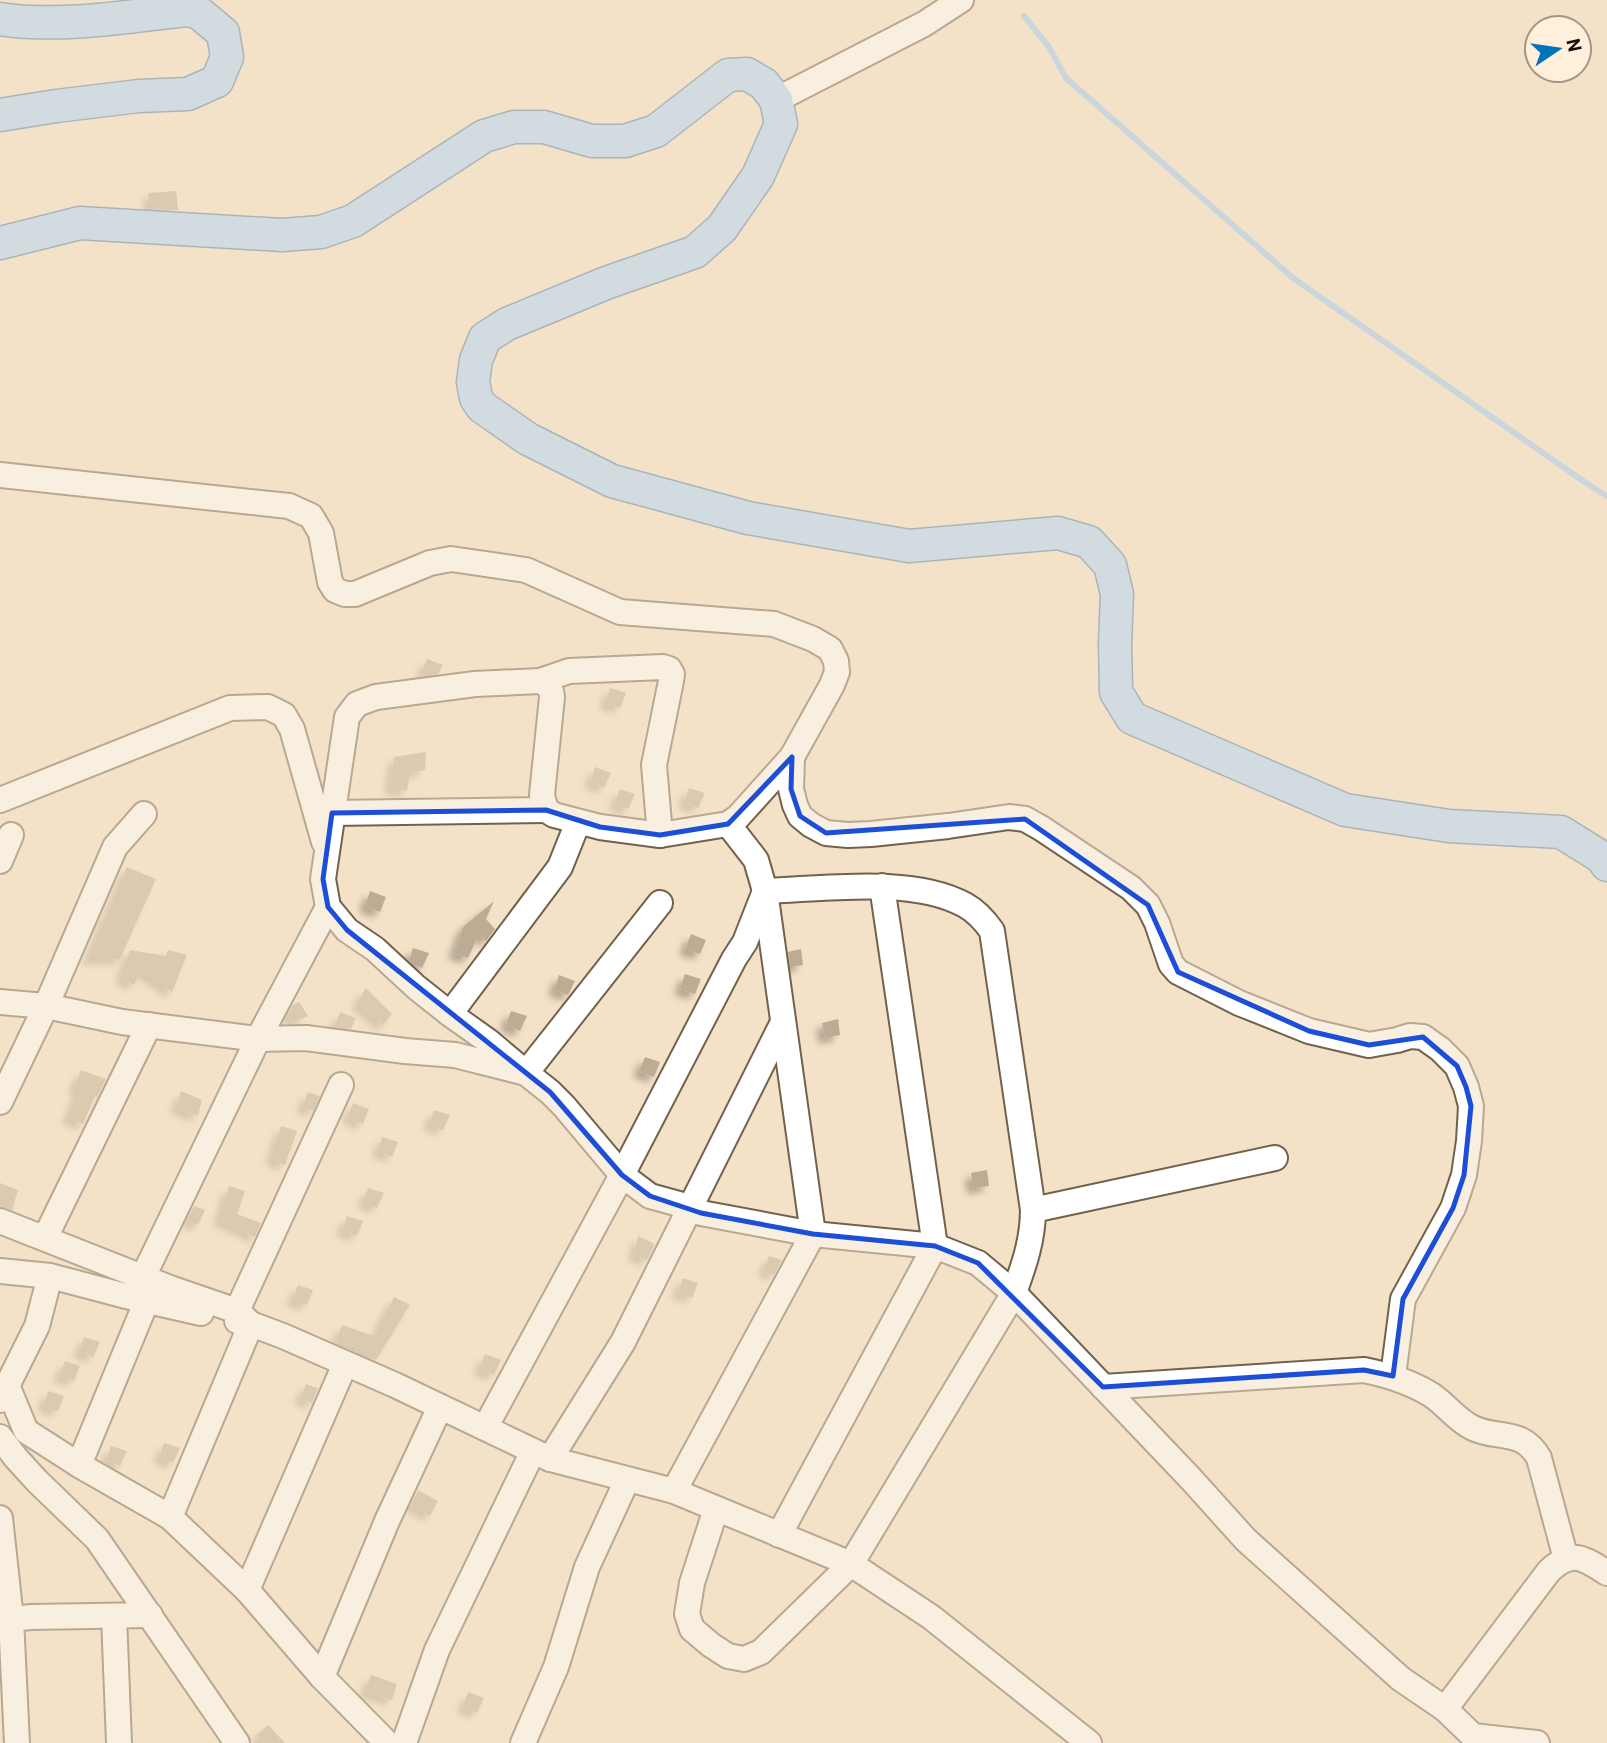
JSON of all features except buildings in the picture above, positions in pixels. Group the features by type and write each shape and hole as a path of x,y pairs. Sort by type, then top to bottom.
{"main road":[{"path":"0,19 28,23 92,20 185,10 198,12 223,33 228,57 217,81 188,94 139,96 0,115"},
{"path":"0,243 80,223 282,235 321,232 353,221 484,136 513,127 544,127 592,141 625,142 656,131 728,75 747,74 764,85 776,100 781,124 758,176 722,228 695,252 606,283 507,324 485,338 476,360 473,382 476,398 482,407 528,439 612,481 748,518 909,546 1058,533 1089,542 1110,565 1117,594 1116,692 1132,718 1345,810 1449,826 1561,832 1601,857 1607,865"}],"street":[{"path":"776,100 924,24 961,0"},
{"path":"0,475 289,506 311,516 321,533 330,583 335,590 345,594 355,594 430,563 451,559 526,570 620,612 774,624 813,639 830,649 836,661 837,672 792,757 738,817 728,824 660,835 600,827 554,816 546,810 541,795 552,698 548,684 540,681"},
{"path":"660,835 654,765 671,681 672,674 669,669 663,667 569,671 540,681 475,684 376,696 357,704 347,717 323,879 328,907 347,930 375,949 416,987 550,1092 565,1106 622,1175 650,1196 701,1213 813,1234 935,1246 978,1263 1014,1293 1246,1540 1401,1679 1445,1709 1476,1739 1537,1743"},
{"path":"0,800 230,708 268,707 284,715 292,729 327,850"},
{"path":"792,757 791,789 800,816 826,832 870,834 1009,817 1025,819 1130,888 1148,905 1171,964 1178,972 1239,1003 1309,1031 1369,1045 1410,1036 1423,1037 1449,1057 1457,1066 1471,1107 1464,1175 1453,1209 1403,1299 1393,1376"},
{"path":"332,813 546,810"},
{"path":"0,1102 46,1006 115,847 144,814"},
{"path":"450,1014 560,867 578,822"},
{"path":"674,1492 813,1234 765,891 756,860 728,824"},
{"path":"0,861 11,835"},
{"path":"716,1509 691,1583 687,1614 692,1629 711,1645 728,1656 744,1659 761,1651 851,1564 1014,1293 1033,1230 992,931 984,919 967,905 941,894 882,886 765,891"},
{"path":"779,1535 935,1246 882,886"},
{"path":"485,1428 745,942 765,891"},
{"path":"526,1073 660,903"},
{"path":"79,1465 145,1289 258,1039 328,907"},
{"path":"0,1002 46,1006 122,1022 258,1039 306,1038 455,1055 526,1073"},
{"path":"404,1743 437,1650 542,1455 623,1342 783,1022"},
{"path":"45,1238 149,1025"},
{"path":"170,1517 244,1317 341,1085"},
{"path":"1032,1210 1275,1158"},
{"path":"0,1221 45,1238 145,1289"},
{"path":"0,1271 145,1289 244,1317 542,1455 674,1492 851,1564 931,1617 1089,1743"},
{"path":"50,1276 37,1326 4,1393 26,1431 170,1517 247,1590 322,1677 387,1743"},
{"path":"247,1590 345,1364"},
{"path":"1103,1387 1364,1370 1393,1376 1432,1395 1455,1417 1474,1429 1524,1440 1533,1447 1539,1458 1566,1559"},
{"path":"322,1677 387,1521 440,1406"},
{"path":"0,1437 37,1481 97,1539 237,1743"},
{"path":"523,1743 556,1667 587,1567 627,1479"},
{"path":"0,1518 17,1743"},
{"path":"1445,1709 1549,1571 1559,1562 1574,1557 1588,1561 1607,1573"},
{"path":"6,1619 150,1615"},
{"path":"114,1616 119,1743"}],"highlighted area":[{"path":"792,757 791,789 800,816 826,833 1025,819 1148,905 1178,972 1309,1031 1369,1045 1423,1037 1457,1066 1466,1087 1471,1106 1464,1175 1453,1208 1403,1299 1393,1376 1364,1370 1103,1387 978,1263 935,1246 813,1234 701,1213 650,1196 622,1175 550,1092 347,930 328,907 323,879 332,813 546,810 600,827 660,835 728,824"}],"waterway":[{"path":"1024,16 1049,47 1066,78 1293,278 1607,496"}]}
